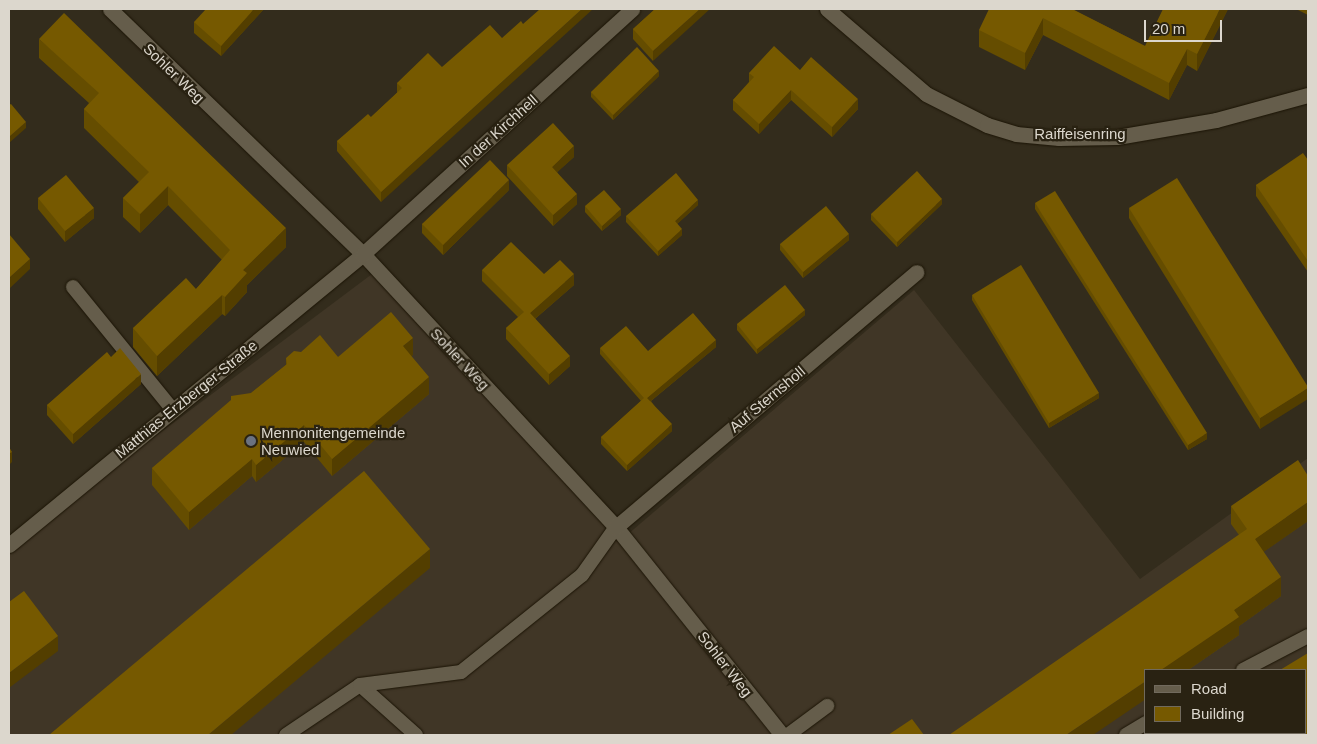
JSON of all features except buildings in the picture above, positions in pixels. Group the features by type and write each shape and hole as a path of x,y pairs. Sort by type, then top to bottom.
{"street":[{"name":"Sohler Weg","path":"110,9 363,254 616,527 782,735"},
{"name":"In der Kirchhell","path":"363,254 632,9"},
{"name":"Raiffeisenring","path":"827,9 926,94 987,125 1016,134 1060,138 1117,137 1216,120 1308,95"},
{"name":"Matthias-Erzberger-Straße","path":"9,545 363,254"},
{"name":"Auf Sternsholl","path":"616,527 917,272"}],"lane":[{"path":"73,287 173,410"},
{"path":"286,735 360,685 461,672 582,575 616,527"},
{"path":"1245,669 1308,636"},
{"path":"360,685 416,735"},
{"path":"788,735 827,706"},
{"path":"1126,735 1144,724"}],"shaded area":[{"path":"376,271 620,541 914,290 1140,579 1308,458 1308,735 9,735 9,546"}],"place":[{"name":"Mennonitengemeinde Neuwied","path":"251,441"}]}
